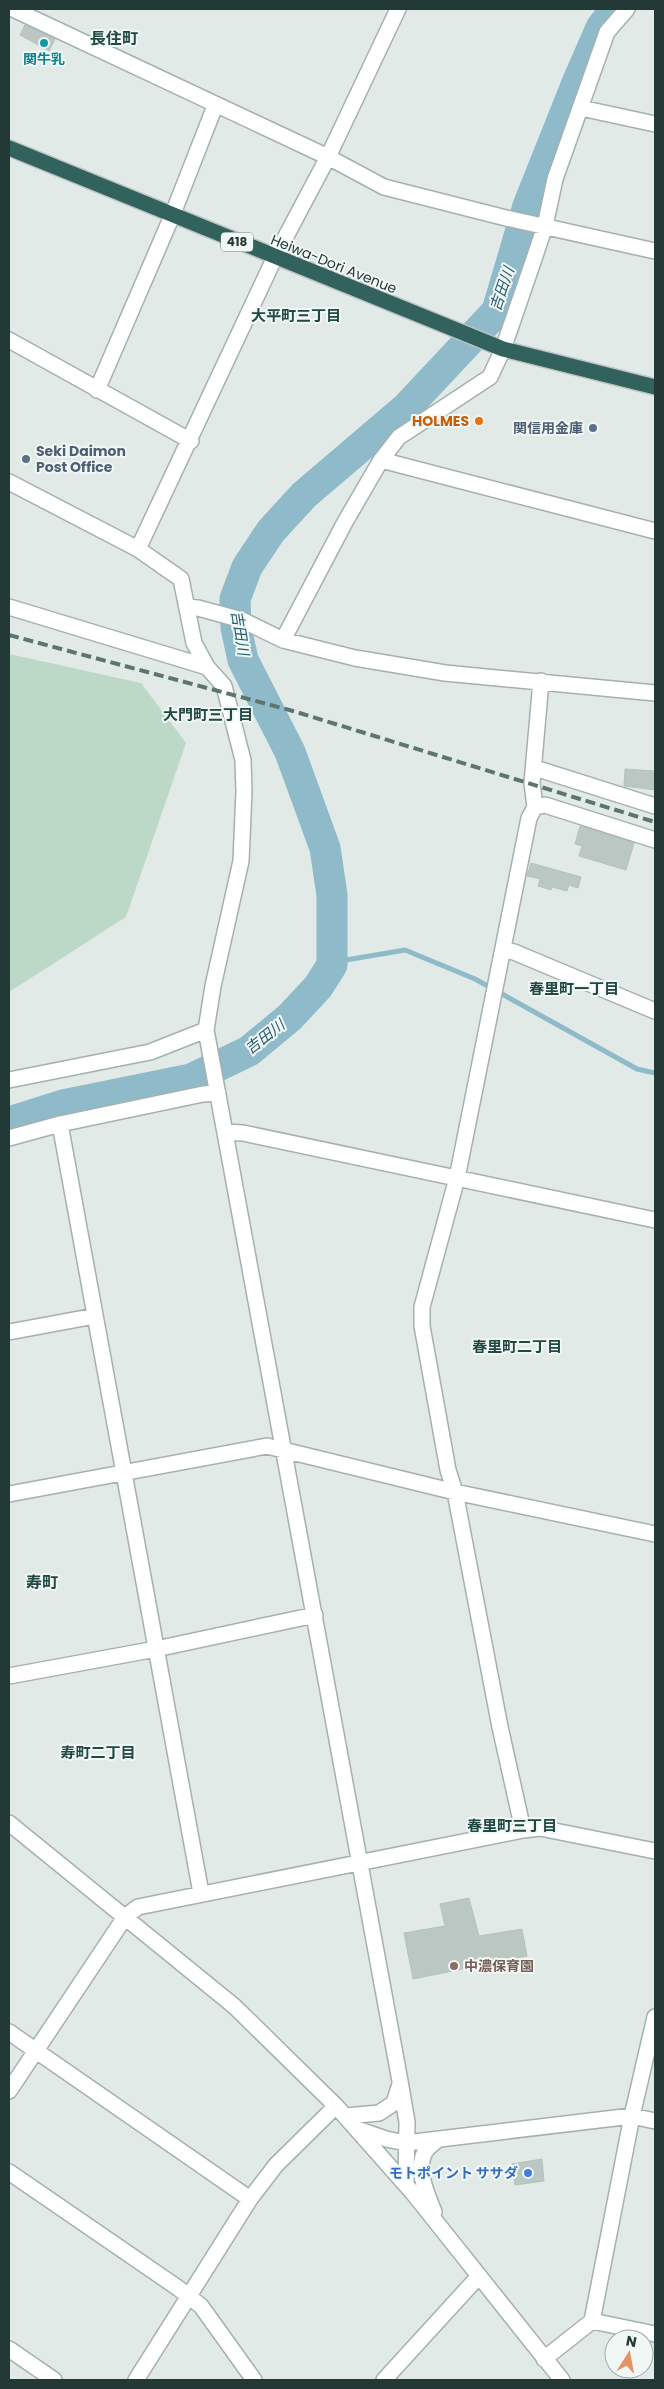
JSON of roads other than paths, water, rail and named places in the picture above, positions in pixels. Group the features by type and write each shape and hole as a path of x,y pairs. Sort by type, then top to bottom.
{"highway":[{"name":"Heiwa-Dori Avenue","path":"9,148 172,216 496,346 655,387"}],"street":[{"path":"13,9 215,106 328,157 384,187 506,218 655,251"},
{"path":"138,549 191,441 276,257 328,157 398,9"},
{"path":"283,640 345,522 381,460 400,437 490,377 496,346 541,226 555,179 607,32 627,9"},
{"path":"97,390 172,216 215,106"},
{"path":"581,108 655,124"},
{"path":"9,340 191,441"},
{"path":"381,460 655,531"},
{"path":"9,482 138,549 181,579 193,608 194,643 207,667 224,686 243,760 244,791 241,860 213,986 207,1035 362,1863 400,2081 407,2122 406,2184"},
{"path":"9,607 207,667"},
{"path":"193,608 242,620 283,640 355,658 445,673 655,693"},
{"path":"524,1830 500,1727 455,1492 448,1470 422,1326 422,1307 458,1178 502,950 530,818 535,807 532,783 535,768 541,681"},
{"path":"535,768 655,806"},
{"path":"535,807 545,805 655,840"},
{"path":"502,950 514,952 655,1011"},
{"path":"9,1080 150,1052 207,1035"},
{"path":"9,1138 60,1124 203,1094 218,1094"},
{"path":"60,1124 201,1893"},
{"path":"225,1132 244,1133 655,1220"},
{"path":"9,1332 96,1316"},
{"path":"9,1494 267,1446 455,1492 655,1534"},
{"path":"9,1676 156,1649 315,1615"},
{"path":"9,1823 234,2006 341,2111 406,2184 562,2380"},
{"path":"9,2091 125,1916 138,1908 201,1893 540,1828 655,1851"},
{"path":"544,2358 592,2321 632,2116 655,2017"},
{"path":"9,2032 250,2199"},
{"path":"136,2380 250,2199 276,2165 341,2111 379,2113 394,2103 400,2081"},
{"path":"358,2130 406,2143 436,2141 632,2116 655,2121"},
{"path":"407,2122 414,2131 436,2141"},
{"path":"436,2141 424,2152 422,2171 426,2191 438,2225"},
{"path":"9,2172 201,2306 254,2380"},
{"path":"384,2380 479,2276"},
{"path":"592,2321 655,2334"},
{"path":"9,2349 54,2380"}],"waterway":[{"name":"吉田川","path":"9,1122 63,1105 191,1079 249,1051 290,1017 318,987 332,965 332,895 325,848 290,752 243,660 236,628 235,599 247,567 271,531 304,495 406,408 497,311 528,206 601,28 615,9"},
{"path":"332,965 346,960 405,950 475,979 637,1069 655,1073"}],"railway":[{"path":"9,635 293,711 655,822"}],"place":[{"name":"関牛乳","path":"44,43"},
{"name":"HOLMES","path":"479,421"},
{"name":"関信用金庫","path":"593,428"},
{"name":"Seki Daimon Post Office","path":"26,459"},
{"name":"中濃保育園","path":"454,1966"},
{"name":"モトポイント ササダ","path":"528,2173"}],"district":[{"name":"長住町","path":"114,38"},
{"name":"大平町三丁目","path":"296,316"},
{"name":"大門町三丁目","path":"208,715"},
{"name":"春里町一丁目","path":"574,989"},
{"name":"春里町二丁目","path":"517,1347"},
{"name":"寿町","path":"42,1582"},
{"name":"寿町二丁目","path":"98,1753"},
{"name":"春里町三丁目","path":"512,1826"}]}
